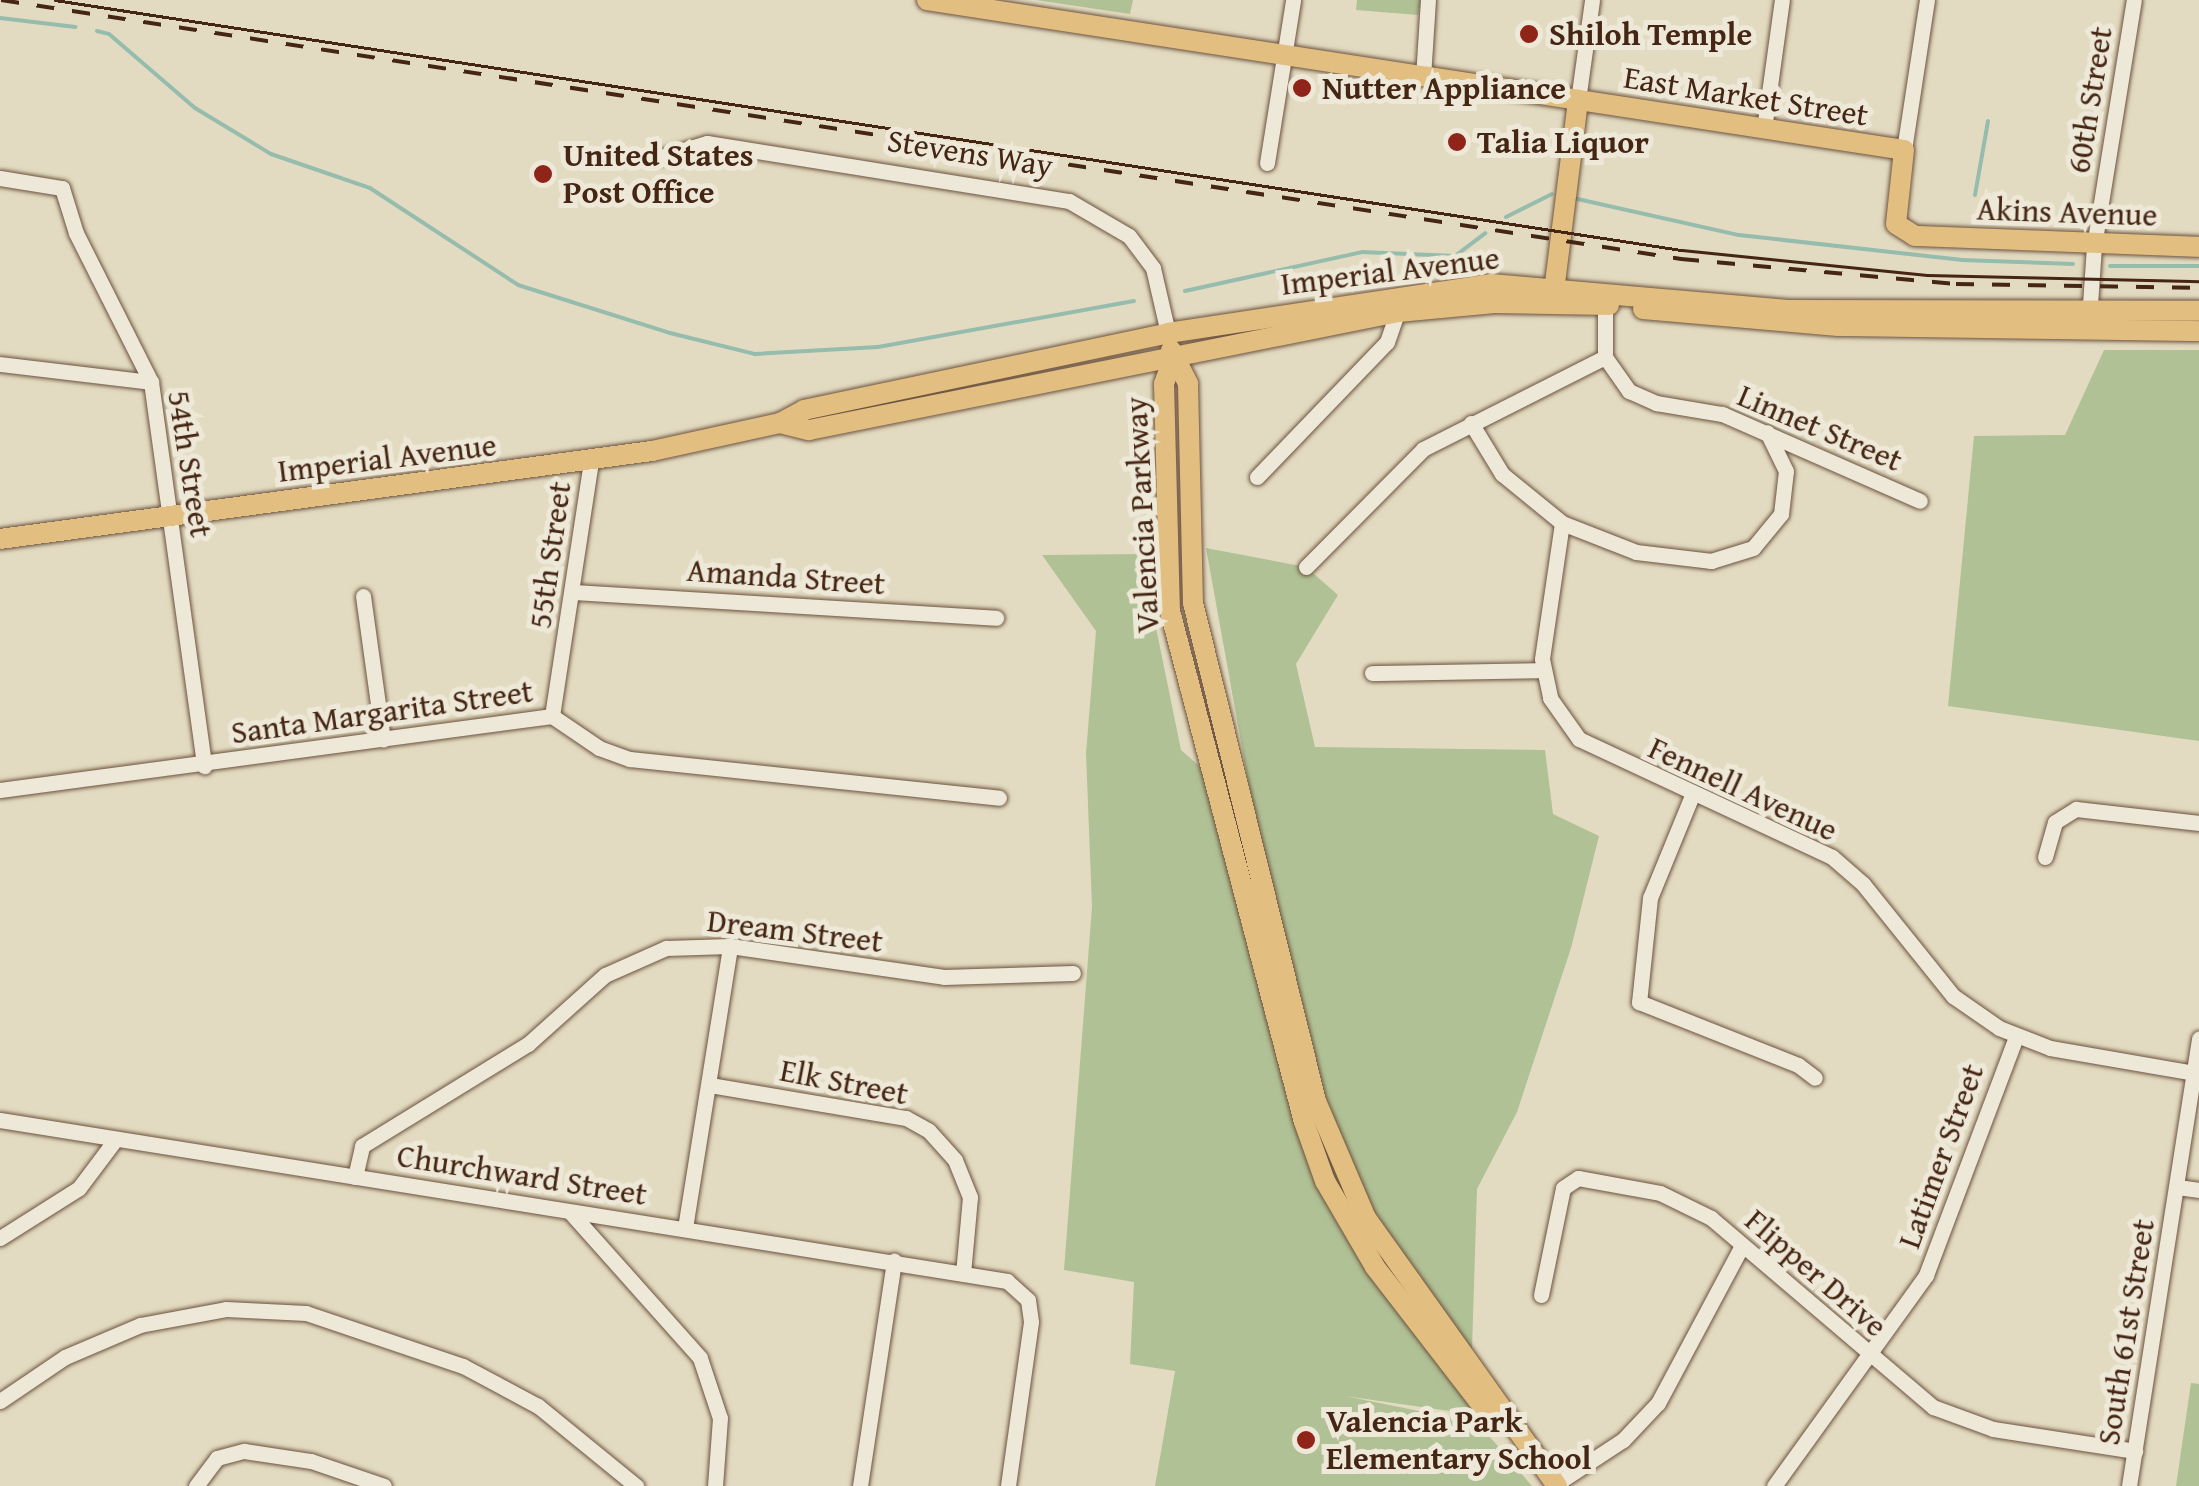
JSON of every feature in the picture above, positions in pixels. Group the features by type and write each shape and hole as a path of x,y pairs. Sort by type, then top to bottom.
{"main road":[{"name":"East Market Street","path":"927,0 1904,150"},
{"path":"1554,293 1578,100"},
{"name":"Akins Avenue","path":"1904,150 1896,224 1915,236 2094,246 2199,247"},
{"name":"Imperial Avenue","path":"0,539 591,462 780,423 804,410 1168,333 1399,303 1554,293 1805,310 2089,320 2199,331"},
{"name":"Imperial Avenue","path":"780,423 809,430 1173,359 1399,303"},
{"name":"Imperial Avenue","path":"2089,320 2199,312"},
{"name":"Stevens Way","path":"1168,333 1173,359"},
{"name":"Valencia Parkway","path":"1173,359 1164,384 1170,611 1304,1122 1325,1180 1375,1267 1487,1412 1508,1421 1556,1485"}],"street":[{"path":"1267,163 1293,0"},
{"path":"1423,77 1428,0"},
{"path":"1578,100 1592,0"},
{"path":"1764,129 1782,0"},
{"path":"1904,150 1927,0"},
{"name":"60th Street","path":"2089,320 2094,246 2134,0"},
{"name":"Stevens Way","path":"661,157 707,142 1028,190 1079,206 1129,236 1153,268 1168,333"},
{"name":"54th Street","path":"0,178 62,188 76,233 151,382 204,766"},
{"path":"1306,567 1422,449 1605,357 1604,297"},
{"path":"1257,477 1387,342 1399,303"},
{"name":"Linnet Street","path":"1605,357 1638,396 1722,414 1920,501"},
{"path":"0,364 151,382"},
{"path":"1471,423 1502,474 1562,524 1636,552 1712,560 1743,553 1769,533 1784,504 1783,460 1767,432"},
{"name":"55th Street","path":"552,716 591,462"},
{"path":"1372,673 1543,670 1562,524"},
{"name":"Amanda Street","path":"573,592 996,618"},
{"path":"364,596 383,740"},
{"name":"Fennell Avenue","path":"1543,670 1564,723 1598,753 1832,858 1863,884 1953,996 2016,1037 2194,1073"},
{"name":"Santa Margarita Street","path":"0,790 204,766 552,716 598,748 630,758 999,798"},
{"path":"1693,793 1650,898 1640,1002 1798,1065 1815,1078"},
{"path":"2045,857 2055,822 2076,809 2199,823"},
{"path":"685,1228 730,946"},
{"name":"Dream Street","path":"354,1176 362,1146 528,1044 605,975 666,948 730,946 944,977 1073,974"},
{"name":"Latimer Street","path":"1774,1486 1871,1356 1941,1246 2016,1037"},
{"name":"South 61st Street","path":"2129,1486 2199,1038"},
{"name":"Elk Street","path":"710,1085 906,1118 928,1131 956,1160 970,1197 964,1274"},
{"name":"Churchward Street","path":"0,1120 894,1260 1006,1281 1028,1300 1031,1322 1008,1486"},
{"path":"0,1238 79,1188 115,1140"},
{"name":"Flipper Drive","path":"1541,1295 1555,1204 1578,1178 1687,1203 1933,1407 1958,1419 2135,1451"},
{"path":"2178,1186 2199,1190"},
{"path":"570,1212 700,1358 720,1418 715,1486"},
{"path":"1556,1485 1624,1440 1658,1404 1742,1246"},
{"path":"860,1486 894,1260"},
{"path":"0,1401 66,1357 152,1322 244,1308 306,1313 416,1345 492,1381 584,1439 636,1486"},
{"path":"196,1486 218,1458 244,1451 311,1461 384,1486"}],"green space":[{"path":"1036,0 1133,0 1130,14"},
{"path":"1357,0 1421,0 1418,15 1356,10"},
{"path":"2104,350 2199,350 2199,741 1948,706 1974,436 2065,435"},
{"path":"1206,548 1306,567 1338,595 1296,664 1315,747 1545,750 1553,814 1599,836 1571,948 1517,1112 1477,1189 1470,1414 1345,1396 1478,1423 1532,1486 1155,1486 1175,1371 1130,1364 1134,1282 1064,1270 1092,907 1086,753 1096,631 1042,555 1141,554 1181,750 1254,814"},
{"path":"2191,1383 2199,1384 2199,1486 2176,1486"}],"waterway":[{"path":"0,18 75,27"},
{"path":"97,31 109,34 195,108 271,154 370,188 518,285 670,333 755,354 878,347 1134,301"},
{"path":"1975,195 1988,121"},
{"path":"1506,217 1552,194"},
{"path":"1573,198 1739,235 1961,260 2073,264"},
{"path":"1185,291 1362,252 1455,256 1485,233"},
{"path":"2110,266 2199,266"}],"tram line":[{"path":"55,0 1682,250 1927,275 2199,281"}],"railway":[{"path":"1,0 1681,259 1956,284 2199,288"}],"place":[{"name":"Shiloh Temple","path":"1529,34"},
{"name":"Nutter Appliance","path":"1302,88"},
{"name":"Talia Liquor","path":"1457,142"},
{"name":"United States Post Office","path":"543,174"},
{"name":"Valencia Park Elementary School","path":"1306,1440"}]}
